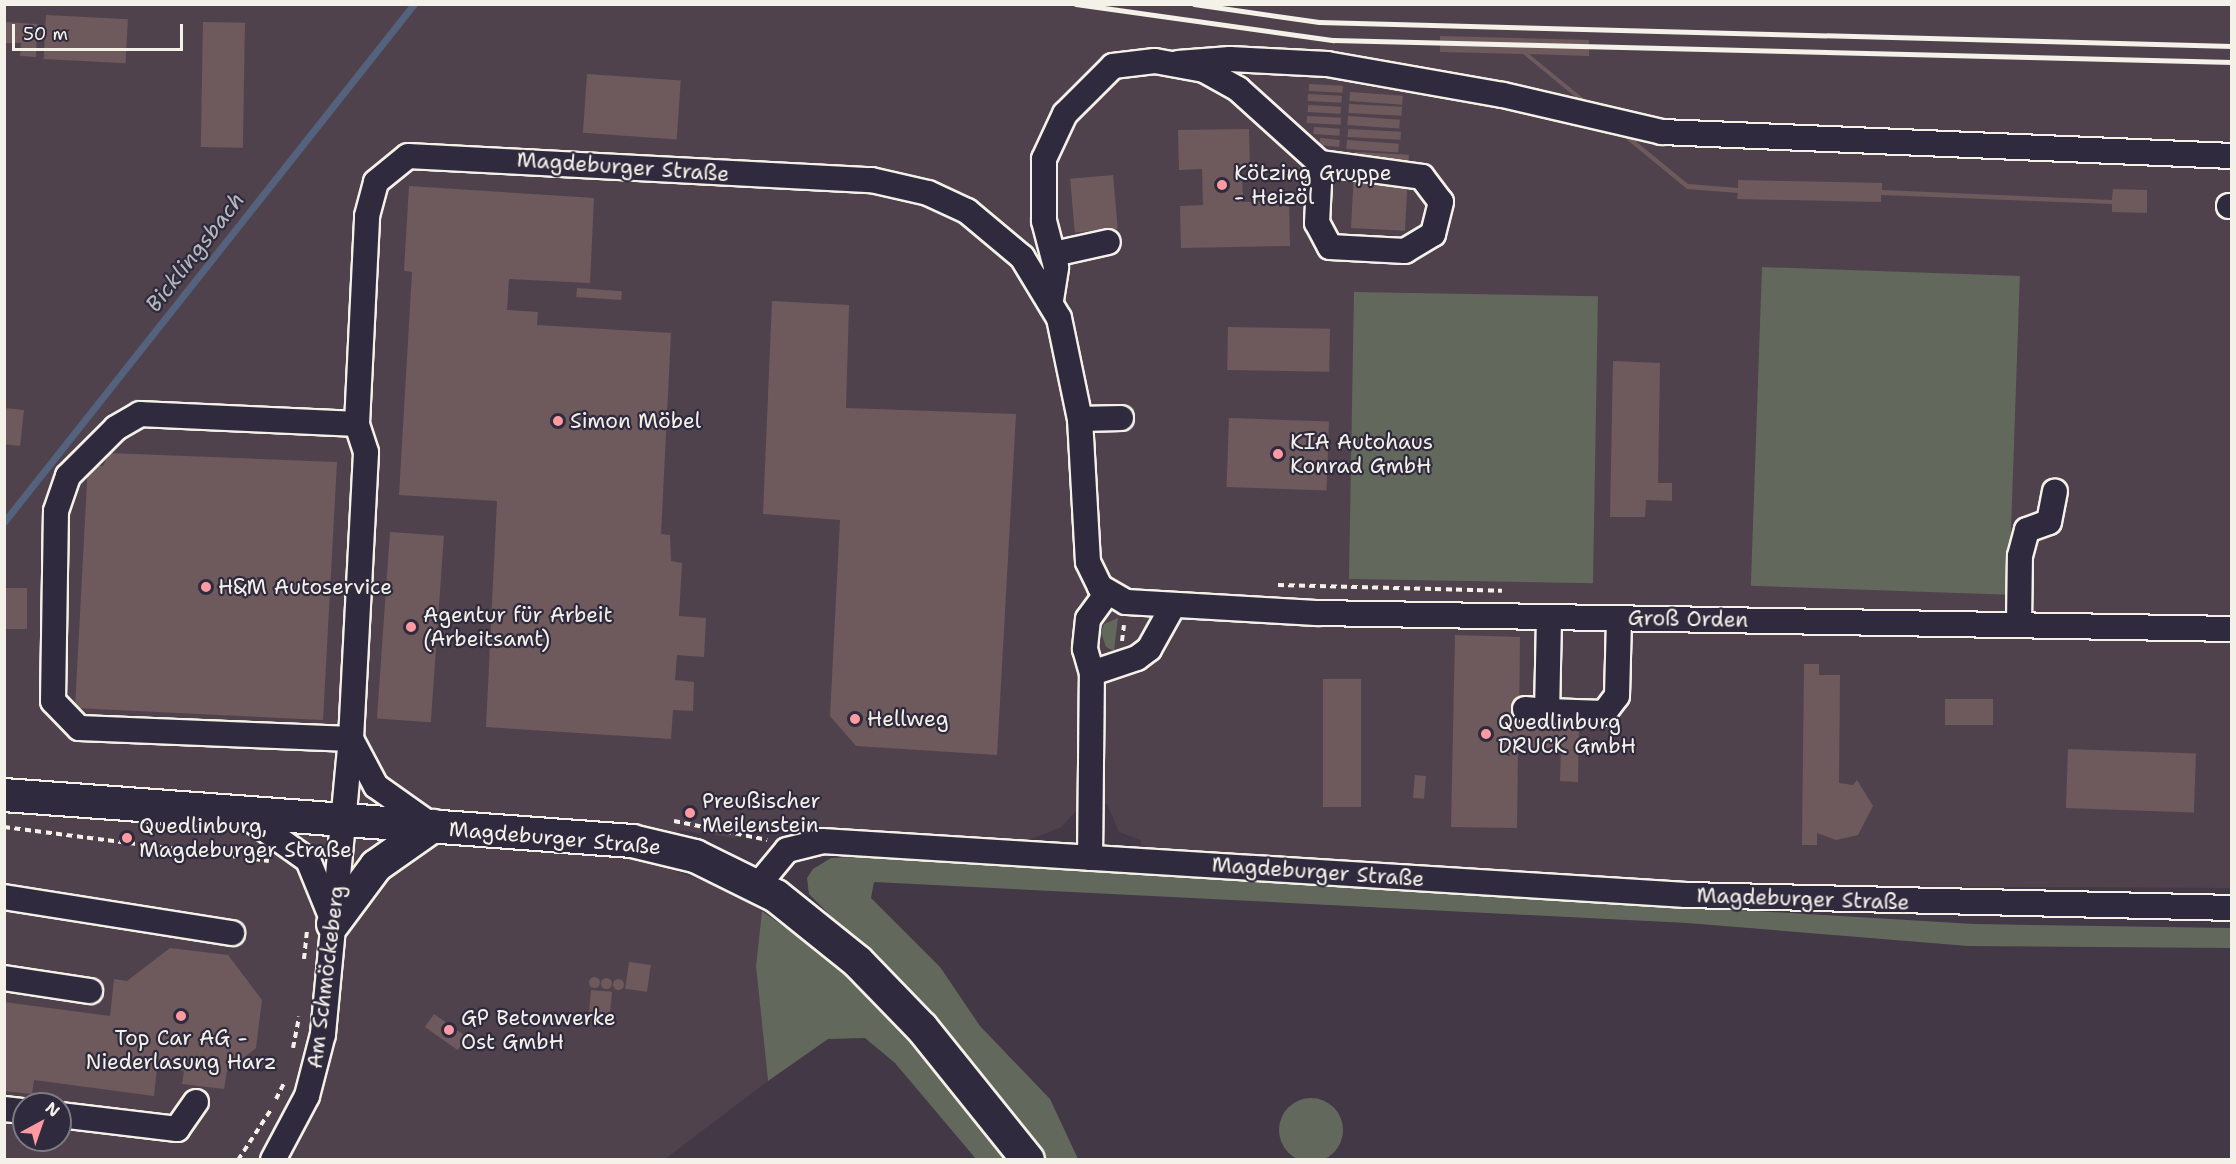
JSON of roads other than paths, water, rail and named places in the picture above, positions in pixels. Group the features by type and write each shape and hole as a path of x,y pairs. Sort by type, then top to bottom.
{"main road":[{"name":"Magdeburger Straße","path":"4,795 246,816 433,826 648,843 695,856 758,885"},
{"path":"321,921 376,866 433,826"},
{"path":"758,885 816,926 879,982 963,1076 1028,1160"}],"street":[{"path":"1051,300 1054,254 1044,220 1042,176 1050,143 1065,114 1113,66 1230,59 1327,64 1503,95 1662,132 2232,156"},
{"path":"1178,63 1238,89 1320,163 1422,177 1441,202 1433,234 1405,251 1330,248 1317,223 1320,163"},
{"name":"Magdeburger Straße","path":"343,820 351,739 366,452 357,424 368,201 385,170 408,156 900,185 947,201 987,224 1022,257 1051,300 1069,347 1080,419 1088,562 1107,593"},
{"path":"1054,254 1108,242"},
{"path":"351,739 79,728 52,701 56,522 68,477 116,428 140,414 357,424"},
{"path":"1080,419 1121,418"},
{"path":"2019,624 2020,556 2026,530 2049,522 2055,492"},
{"path":"1090,858 1092,673 1085,649 1088,619 1107,593"},
{"name":"Groß Orden","path":"1107,593 1145,606 1619,619 1866,630 2019,624 2232,629"},
{"path":"1092,673 1137,658 1160,635 1173,606"},
{"path":"1549,618 1536,710 1604,713 1613,708 1619,619"},
{"name":"Magdeburger Straße","path":"351,739 376,786 433,826"},
{"path":"246,816 309,860 321,921"},
{"name":"Am Schmöckeberg","path":"273,1160 315,1074 321,921 343,820"},
{"name":"Magdeburger Straße","path":"758,885 770,865 792,847 822,841 1686,895 2232,908"},
{"path":"4,897 232,933"},
{"path":"4,978 90,991"},
{"path":"72,1116 177,1129 196,1102"}],"waterway":[{"name":"Bicklingsbach","path":"4,522 414,4"}],"railway":[{"path":"1076,4 1333,40 2232,62"},
{"path":"1194,4 1319,22 2232,46"}],"place":[{"name":"Kötzing Gruppe - Heizöl","path":"1222,185"},
{"name":"Simon Möbel","path":"558,421"},
{"name":"KIA Autohaus Konrad GmbH","path":"1278,454"},
{"name":"H&M Autoservice","path":"206,587"},
{"name":"Agentur für Arbeit (Arbeitsamt)","path":"411,627"},
{"name":"Hellweg","path":"855,719"},
{"name":"Quedlinburg DRUCK GmbH","path":"1486,734"},
{"name":"Preußischer Meilenstein","path":"690,813"},
{"name":"Quedlinburg, Magdeburger Straße","path":"127,838"},
{"name":"Top Car AG - Niederlasung Harz","path":"181,1016"},
{"name":"GP Betonwerke Ost GmbH","path":"449,1030"}]}
